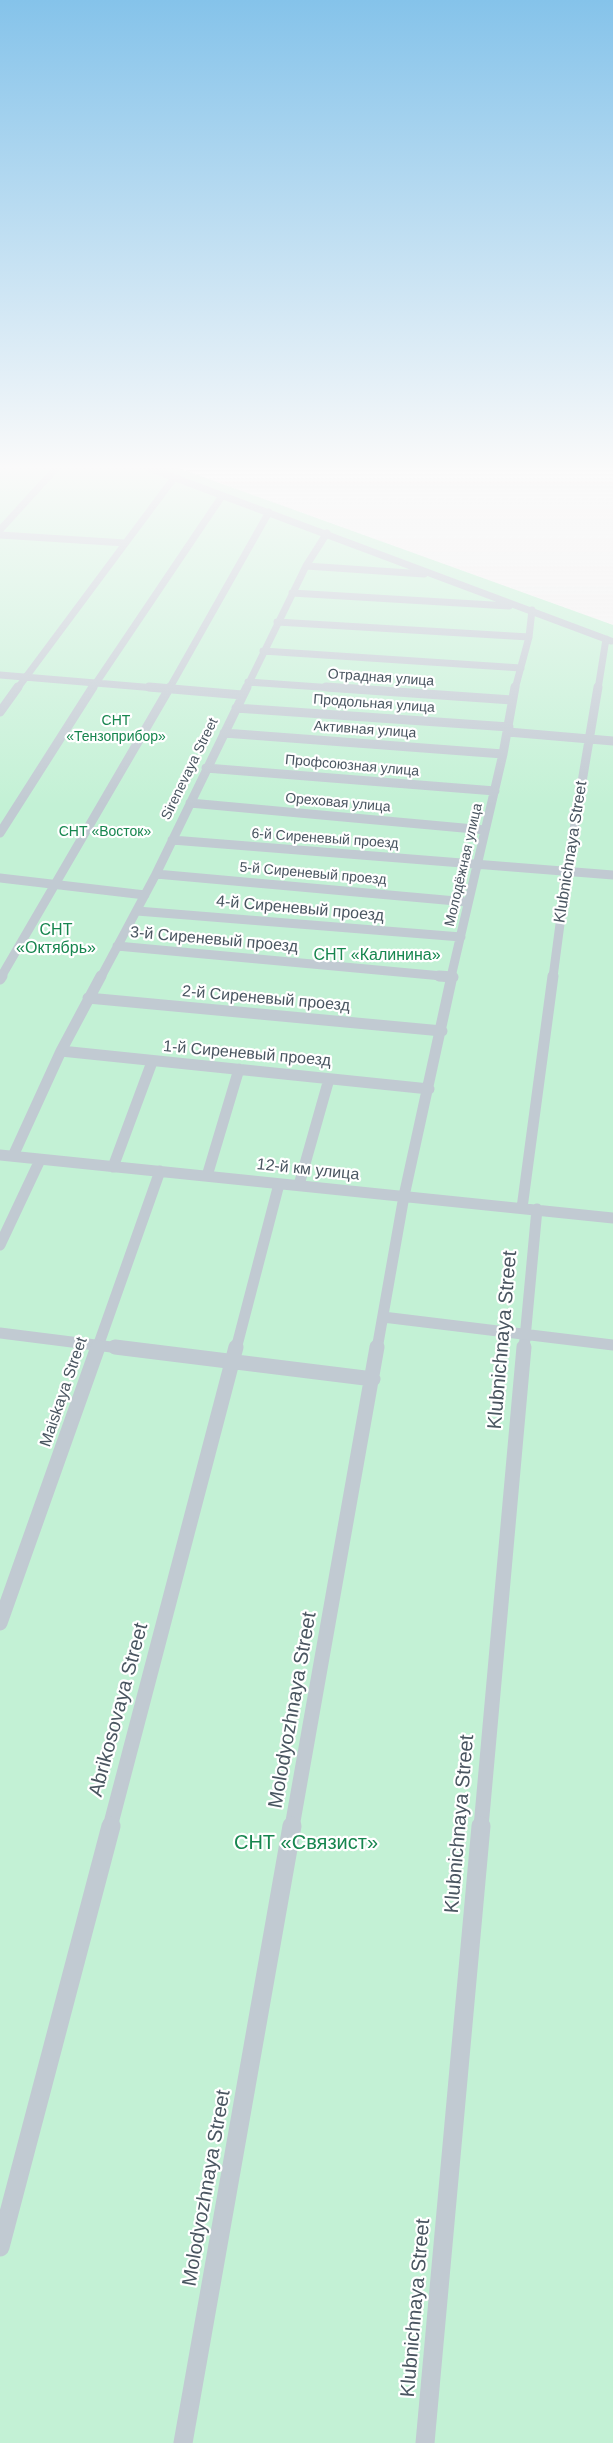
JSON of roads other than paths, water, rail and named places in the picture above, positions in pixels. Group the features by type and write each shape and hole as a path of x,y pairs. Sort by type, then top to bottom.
{"street":[{"path":"0,712 99,578"},
{"path":"0,833 97,681 167,578"},
{"path":"0,979 231,578"},
{"name":"Sirenevaya Street","path":"4,1158 156,874 300,578"},
{"path":"448,578 610,640"},
{"path":"292,593 527,609"},
{"name":"Молодёжная улица","path":"404,1196 453,977 467,902 495,791 512,700 529,637 527,609"},
{"path":"278,622 529,637"},
{"name":"Klubnichnaya Street","path":"425,2443 525,1333 529,1209 567,871 588,739 610,640"},
{"path":"263,651 521,668"},
{"path":"0,675 97,681 242,695"},
{"name":"Отрадная улица","path":"248,682 512,700"},
{"name":"Продольная улица","path":"236,708 508,730 613,741"},
{"name":"Активная улица","path":"224,733 503,754"},
{"name":"Профсоюзная улица","path":"206,768 495,791"},
{"name":"Ореховая улица","path":"190,803 485,830"},
{"name":"6-й Сиреневый проезд","path":"172,840 613,875"},
{"name":"5-й Сиреневый проезд","path":"156,874 467,902"},
{"path":"0,878 145,895"},
{"name":"4-й Сиреневый проезд","path":"137,911 461,937"},
{"name":"3-й Сиреневый проезд","path":"117,946 453,977"},
{"name":"2-й Сиреневый проезд","path":"88,998 441,1031"},
{"name":"1-й Сиреневый проезд","path":"61,1051 429,1089"},
{"path":"113,1167 152,1062"},
{"path":"207,1176 239,1069"},
{"path":"299,1185 329,1079"},
{"name":"12-й км улица","path":"4,1158 160,1171 613,1218"},
{"path":"0,1245 40,1160"},
{"name":"Maiskaya Street","path":"0,1623 160,1171"},
{"name":"Abrikosovaya Street","path":"0,2247 279,1184"},
{"name":"Molodyozhnaya Street","path":"183,2443 404,1196"},
{"path":"383,1317 525,1333 613,1346"},
{"path":"0,1333 373,1379"}],"park label":[{"name":"СНТ «Тензоприбор»","path":"116,730"},
{"name":"СНТ «Восток»","path":"105,832"},
{"name":"СНТ «Октябрь»","path":"56,940"},
{"name":"СНТ «Калинина»","path":"377,956"},
{"name":"СНТ «Связист»","path":"306,1843"}]}
